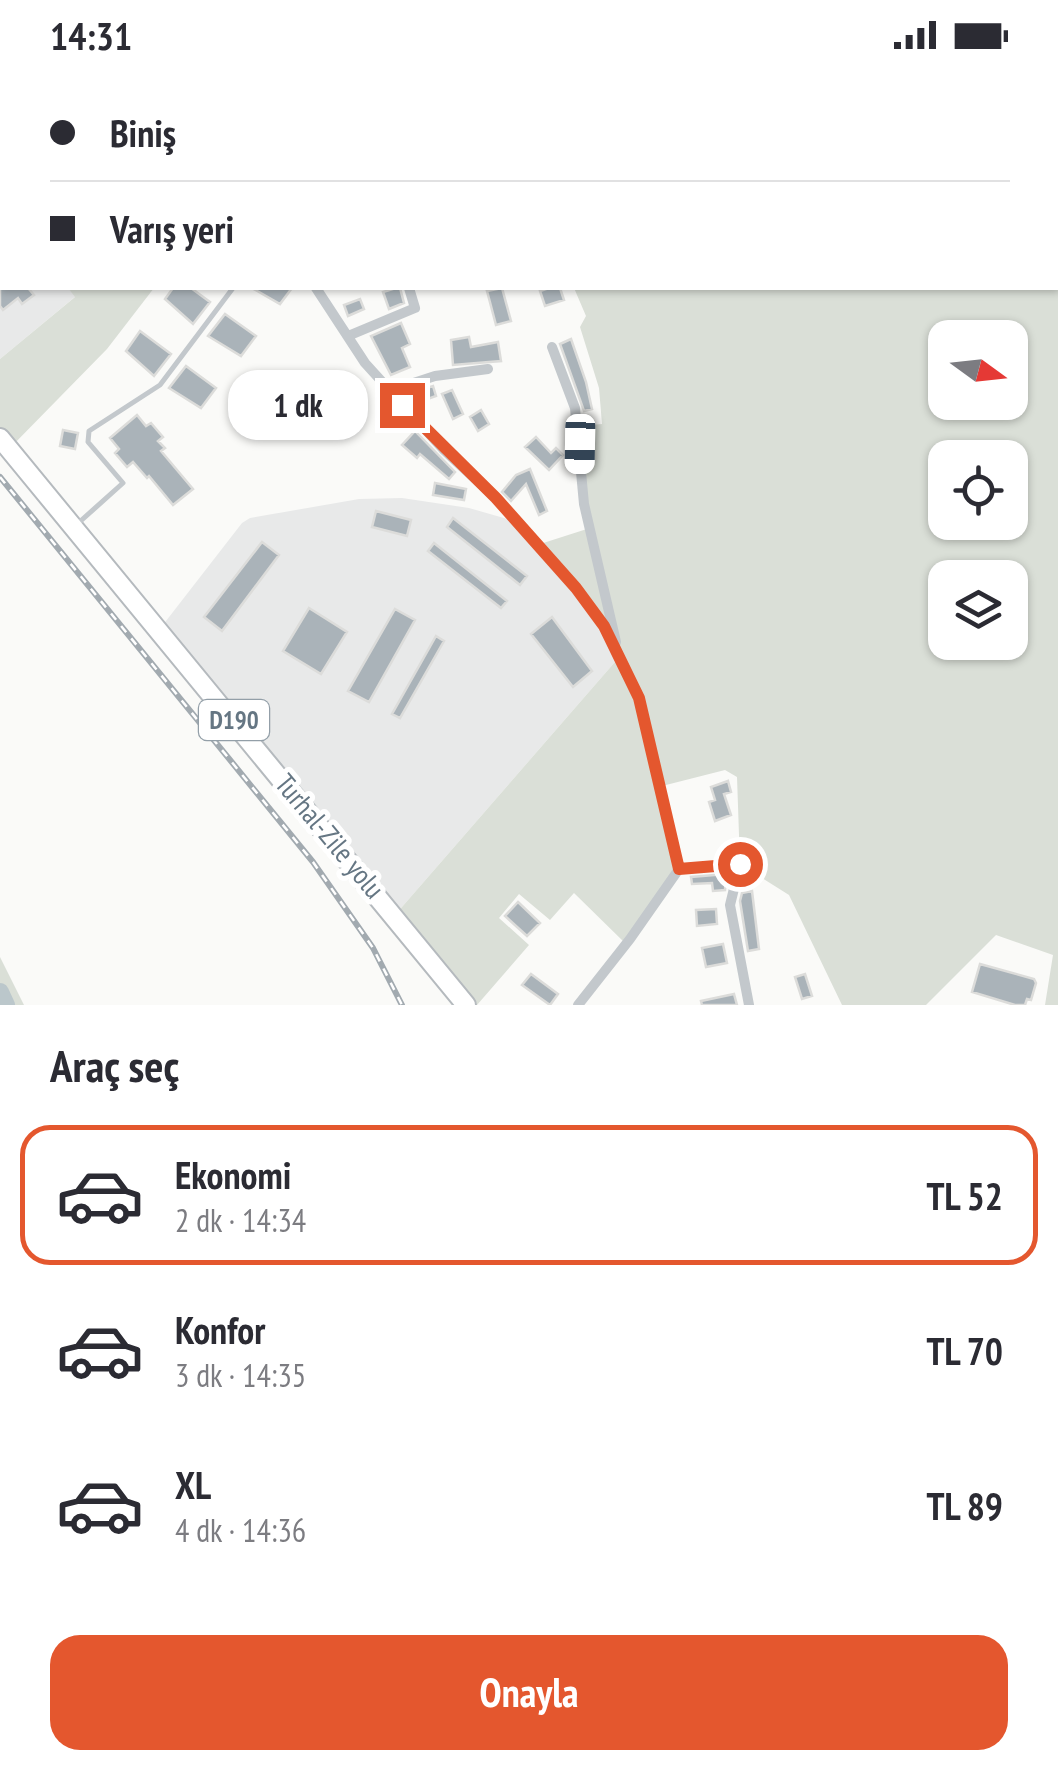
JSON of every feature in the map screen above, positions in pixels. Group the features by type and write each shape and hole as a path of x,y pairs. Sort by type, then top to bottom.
{"main road":[{"name":"Turhal-Zile yolu","path":"0,438 466,1005"}],"street":[{"path":"317,290 390,391 518,522 585,599 618,648 639,698 679,869 578,1005"},
{"path":"348,336 416,308 410,290"},
{"path":"552,346 576,408 584,504 618,648"},
{"path":"390,391 436,376 488,368"},
{"path":"679,869 740,864 730,905 749,1005"}],"lane":[{"path":"74,527 123,484 88,442 88,432 160,385 231,290"}],"shaded area":[{"path":"0,290 70,290 76,296 0,359"},
{"path":"70,290 152,290 107,349 9,449 0,438 0,359 75,297"},
{"path":"575,290 1058,290 1058,1005 1045,1005 1053,955 996,935 926,1005 842,1005 789,895 740,864 737,777 725,770 662,786 679,869 626,944 574,893 550,920 519,894 499,918 529,945 477,1005 466,1005 395,915 621,655 537,545 590,528 579,426 602,424 599,388 580,327 586,316"},
{"path":"402,498 469,508 518,522 576,588 621,655 395,915 159,630 242,523 250,518 359,499"},
{"path":"0,957 24,1005 0,1005"}],"building":[{"path":"0,290 30,290 34,295 22,304 18,298 3,310"},
{"path":"172,290 194,290 210,302 193,324 165,299"},
{"path":"256,290 290,290 280,304"},
{"path":"401,290 404,303 389,309 383,292"},
{"path":"503,290 511,321 496,325 487,291"},
{"path":"561,290 564,300 545,306 540,291"},
{"path":"360,299 364,309 348,316 344,305"},
{"path":"225,314 256,336 241,356 208,336"},
{"path":"401,323 410,344 402,348 410,367 391,375 371,336"},
{"path":"140,331 171,354 154,376 126,351"},
{"path":"469,337 471,347 498,342 501,361 453,365 451,340"},
{"path":"571,339 592,409 584,411 560,344"},
{"path":"186,366 216,388 201,408 169,388"},
{"path":"433,386 436,396 414,404 410,393"},
{"path":"452,390 463,414 453,419 442,394"},
{"path":"481,410 489,424 478,431 470,417"},
{"path":"137,415 163,437 158,441 165,448 161,451 193,489 173,505 149,476 133,462 127,467 115,453 119,449 110,438"},
{"path":"63,430 78,433 75,449 60,446"},
{"path":"415,431 455,472 449,479 420,454 417,458 402,445"},
{"path":"536,437 551,453 556,448 563,455 549,470 525,447"},
{"path":"530,469 547,511 539,515 526,484 511,501 502,492 516,475"},
{"path":"435,483 466,489 464,500 433,495"},
{"path":"376,511 411,520 407,536 372,527"},
{"path":"453,518 527,576 520,585 447,527"},
{"path":"262,542 279,555 222,631 204,617"},
{"path":"434,543 507,601 501,608 428,551"},
{"path":"309,608 347,632 321,674 283,651"},
{"path":"395,609 415,620 369,702 348,691"},
{"path":"552,617 592,671 573,687 531,634"},
{"path":"436,636 444,641 400,718 392,714"},
{"path":"728,781 731,792 724,794 731,815 715,821 709,802 715,800 711,787"},
{"path":"726,874 725,890 713,891 712,883 692,884 691,877"},
{"path":"752,891 759,949 748,951 740,901 742,893"},
{"path":"518,902 540,923 527,936 505,916"},
{"path":"716,909 717,924 697,926 696,910"},
{"path":"723,944 727,963 706,967 702,948"},
{"path":"980,964 1034,979 1031,1000 1015,1005 972,992"},
{"path":"531,974 558,994 550,1005 522,985"},
{"path":"805,974 812,996 802,999 795,977"},
{"path":"734,994 737,1005 702,1005 701,1001"}],"waterway":[{"path":"0,992 6,1005"}],"railway":[{"path":"0,477 313,862 373,948 402,1005"}],"route":[{"path":"402,405 496,498 576,588 618,648 649,732 679,869 740,864"}]}
